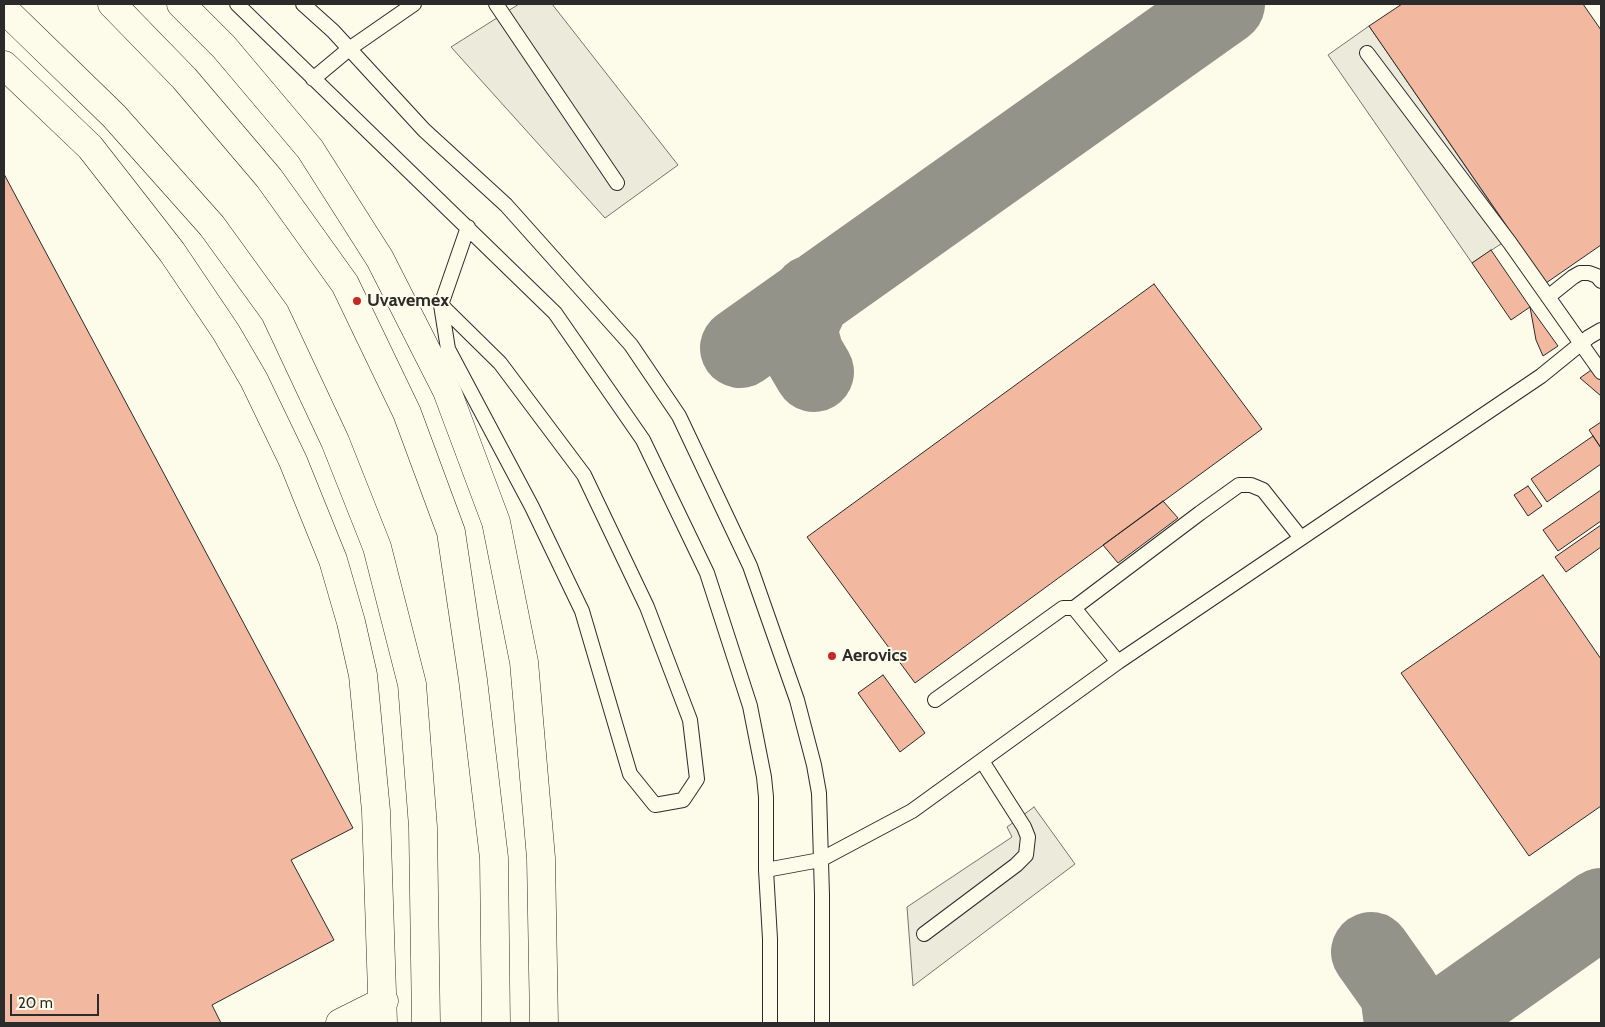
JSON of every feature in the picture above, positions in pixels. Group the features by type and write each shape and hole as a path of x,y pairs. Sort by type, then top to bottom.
{"main road":[{"path":"112,4 184,78 269,178 345,284 407,413 451,532 473,680 494,858 496,1023"},
{"path":"181,4 224,47 310,149 380,259 447,391 496,522 524,662 541,858 544,1023"},
{"path":"4,9 114,116 212,226 275,313 335,441 377,547 412,684 423,827 426,1023"},
{"path":"4,65 90,147 172,252 226,332 254,380 300,479 333,560 351,622 363,675 376,811 383,1012 340,1023"}],"lane":[{"path":"236,4 555,313 643,440 707,573 750,706 766,797 770,1023"},
{"path":"303,4 333,31 424,130 506,205 631,345 679,416 750,566 797,700 814,765 819,793 823,921 822,1023"},
{"path":"313,79 349,50 414,4"},
{"path":"496,4 617,182"},
{"path":"1368,53 1510,243 1601,372"},
{"path":"441,305 500,363 584,475 647,607 690,720 697,779 683,800 655,805 630,774 582,611 532,508 448,349 441,305 468,227"},
{"path":"1548,297 1580,273 1589,273 1597,276 1601,281"},
{"path":"766,870 820,860 912,811 1118,662 1541,376 1580,344 1601,330"},
{"path":"935,700 1063,608 1074,608 1239,485 1251,485 1263,490 1301,538"},
{"path":"1074,608 1118,662"},
{"path":"924,934 1016,865 1026,855 1028,837 1024,827 982,761"}],"shaded area":[{"path":"519,4 552,4 678,165 605,218 451,47"},
{"path":"1369,26 1513,236 1472,263 1328,55"},
{"path":"1034,807 1075,864 913,986 907,907 1012,837 1007,827"}],"building":[{"path":"1402,4 1583,4 1601,30 1601,245 1546,283 1369,26"},
{"path":"4,174 353,828 291,860 334,940 212,1005 221,1023 4,1023"},
{"path":"1491,250 1530,307 1511,320 1472,263"},
{"path":"1154,284 1262,429 915,683 807,537"},
{"path":"1530,307 1558,346 1543,356 1536,340"},
{"path":"1594,368 1601,378 1601,396 1580,378"},
{"path":"1601,422 1601,448 1589,430"},
{"path":"1593,436 1601,448 1601,464 1547,502 1531,479"},
{"path":"1528,486 1542,506 1528,516 1514,495"},
{"path":"1601,490 1601,521 1558,551 1543,530"},
{"path":"1163,501 1178,518 1118,563 1103,545"},
{"path":"1601,525 1601,547 1566,572 1555,557"},
{"path":"1543,575 1601,659 1601,806 1529,856 1401,673"},
{"path":"883,675 925,733 900,752 858,693"}],"taxiway":[{"path":"740,348 1225,4"},
{"path":"812,295 801,319 798,333 804,355 814,372"},
{"path":"1438,1023 1601,908"},
{"path":"1371,952 1400,993 1404,1023"}],"place":[{"name":"Uvavemex","path":"357,301"},
{"name":"Aerovics","path":"832,656"}]}
